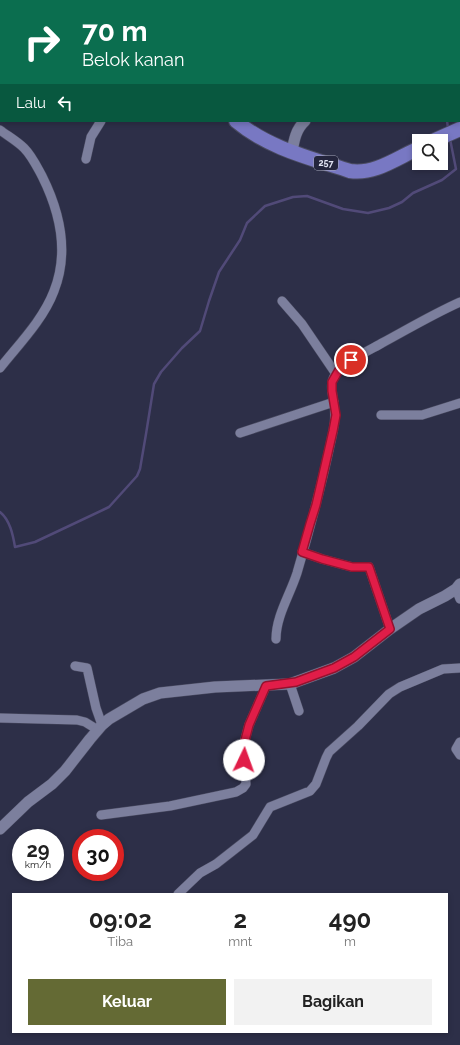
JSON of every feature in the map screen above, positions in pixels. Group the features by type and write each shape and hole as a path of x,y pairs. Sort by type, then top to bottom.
{"main road":[{"name":"257","path":"237,122 245,129 260,138 292,152 350,171 368,171 412,151"},
{"path":"448,134 460,129"}],"street":[{"path":"86,159 91,137 99,122"},
{"path":"292,152 298,130 304,122"},
{"path":"0,130 24,149 40,172 54,205 61,231 62,242 58,279 48,304 34,326 0,368"},
{"path":"282,301 302,324 336,374"},
{"path":"276,639 279,619 296,575 316,505 333,431 336,415 332,382 336,374 358,355 378,346 435,313 460,302"},
{"path":"240,433 334,402"},
{"path":"382,415 422,416 460,403"},
{"path":"302,552 352,567 369,567 390,629"},
{"path":"0,829 28,802 61,774 100,727 113,717 144,699 160,693 215,687 290,684 334,668 354,657 419,609 458,586 460,600"},
{"path":"75,666 87,668 100,727"},
{"path":"179,893 200,873 216,864 253,835 270,808 310,791 316,784 329,752 358,726 389,694 400,687 443,669 460,668"},
{"path":"290,684 299,711"},
{"path":"101,815 170,806 236,792 244,788 246,784 243,748 249,725 266,686"},
{"path":"0,718 77,720 100,727"},
{"path":"460,742 456,749 460,755"}],"waterway":[{"path":"447,122 448,128"},
{"path":"0,512 9,523 15,547 35,542 109,507 137,476 140,469 154,384 161,372 182,348 200,331 219,272 240,240 247,223 265,206 293,197 307,196 343,209 368,213 389,208 402,202 413,193 442,180 456,169 450,139"}],"route":[{"path":"244,760 243,748 249,725 266,686 290,684 334,668 354,657 390,629 369,567 352,567 302,552 316,505 336,415 332,391 333,378 339,370 351,360"}]}
